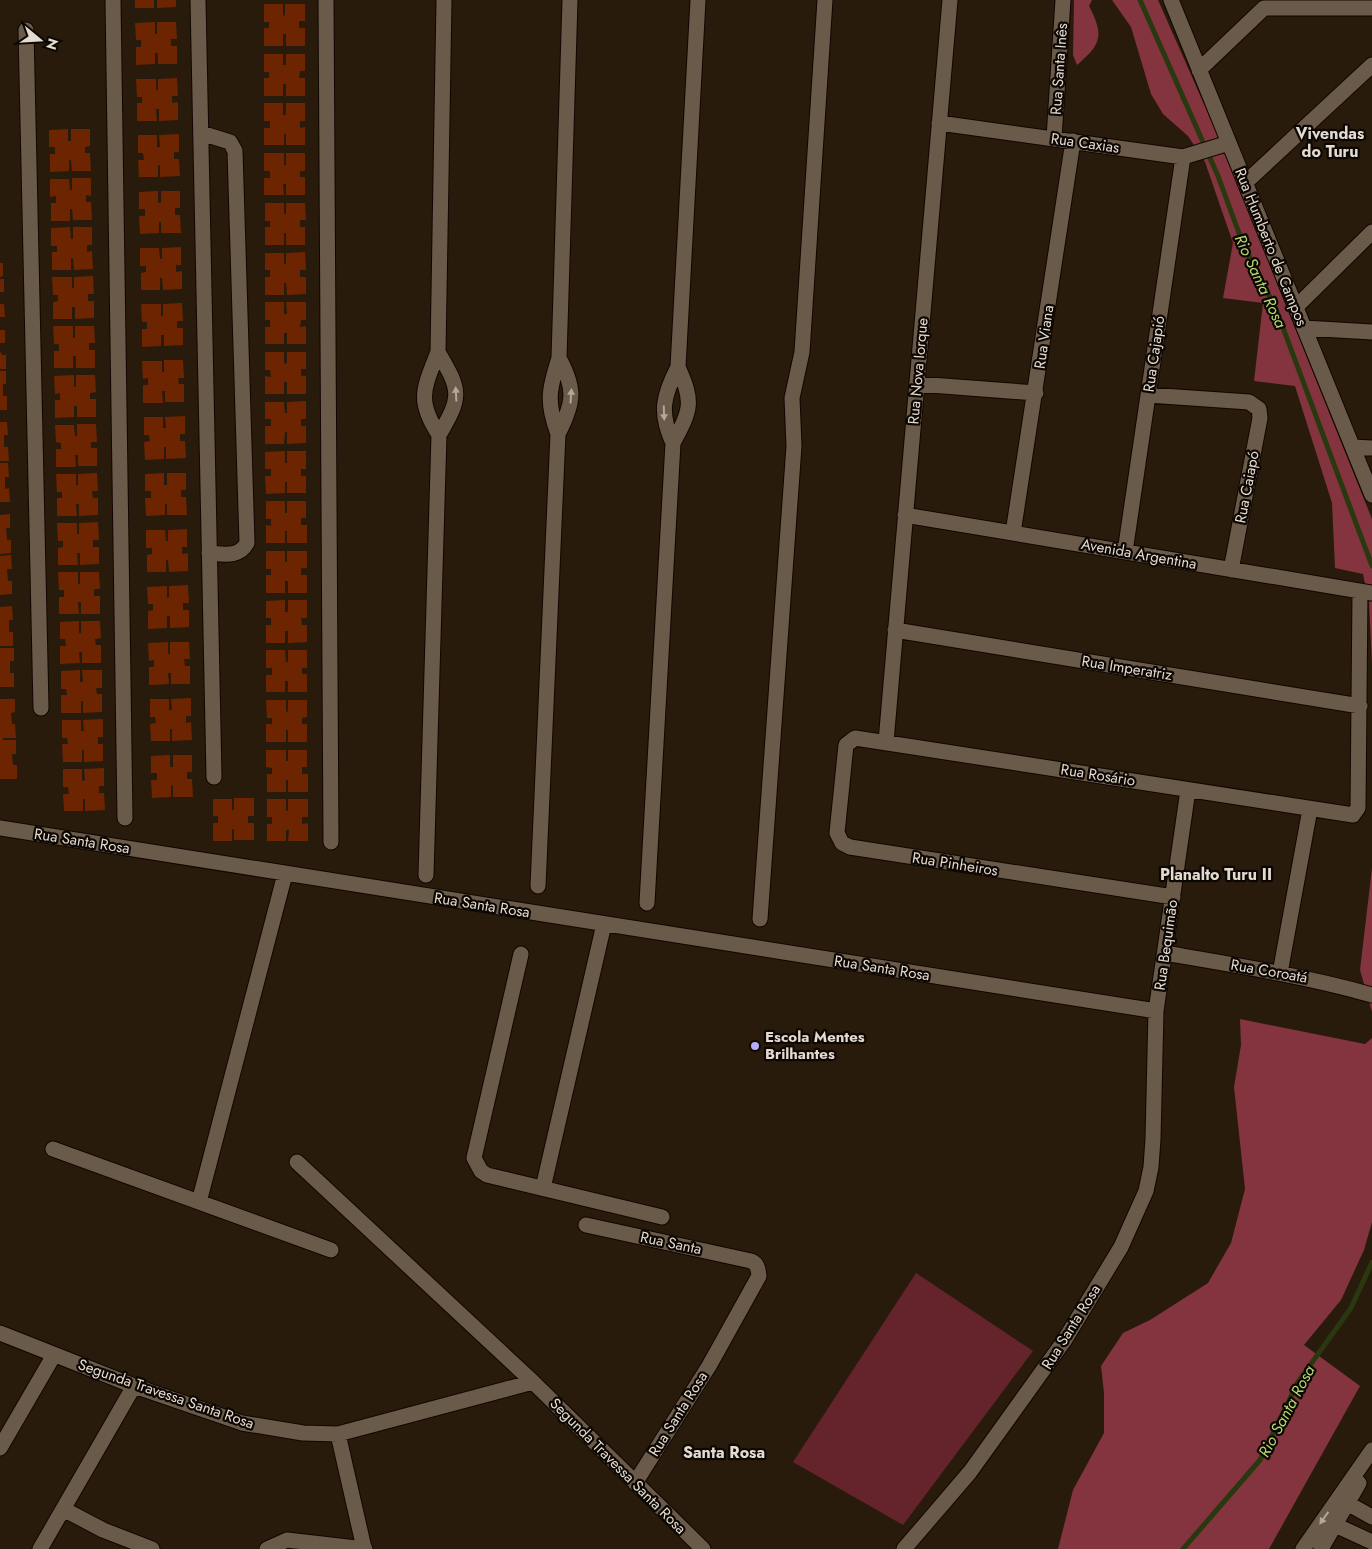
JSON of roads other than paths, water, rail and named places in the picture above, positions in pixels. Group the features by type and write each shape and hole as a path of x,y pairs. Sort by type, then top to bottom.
{"street":[{"path":"113,0 115,29 126,818"},
{"path":"198,0 214,777"},
{"path":"326,0 331,842"},
{"path":"439,435 429,420 424,406 423,390 438,352 444,0"},
{"path":"558,434 548,400 559,358 570,0"},
{"path":"673,443 663,419 663,406 666,393 678,367 698,0"},
{"path":"760,919 794,446 792,398 802,352 825,0"},
{"name":"Rua Nova Iorque","path":"886,742 950,0"},
{"name":"Rua Santa Inês","path":"1054,138 1063,0"},
{"name":"Rua Humberto de Campos","path":"1171,0 1199,70 1225,145 1245,183 1372,495"},
{"path":"1199,70 1264,4 1372,8"},
{"path":"26,30 41,708"},
{"path":"1245,183 1372,65"},
{"name":"Rua Caxias","path":"939,123 1187,156 1225,145"},
{"path":"201,133 230,142 236,152 247,543 236,554 209,554"},
{"name":"Rua Viana","path":"1013,533 1036,393 1073,141"},
{"name":"Rua Cajapió","path":"1125,552 1148,395 1187,156"},
{"path":"1296,307 1372,232"},
{"path":"1304,328 1372,332"},
{"path":"426,874 439,435 456,402 457,390 453,376 438,352"},
{"path":"538,886 558,434 571,403 572,386 559,358"},
{"path":"647,902 673,443 688,412 690,398 678,367"},
{"path":"917,384 1036,393"},
{"name":"Rua Caiapó","path":"1148,395 1249,402 1255,405 1260,418 1231,570"},
{"path":"1353,447 1372,448"},
{"name":"Avenida Argentina","path":"905,515 1366,592"},
{"path":"1360,706 1366,592"},
{"name":"Rua Imperatriz","path":"895,630 1360,706"},
{"name":"Rua Rosário","path":"850,741 855,738 886,742 1353,815 1358,808 1360,706"},
{"name":"Rua Pinheiros","path":"850,741 846,746 836,832 842,843 850,847 1173,897"},
{"name":"Rua Bequimão","path":"1156,1011 1188,790"},
{"path":"1280,972 1310,809"},
{"name":"Rua Santa Rosa","path":"0,828 1156,1011 1151,1167 1146,1191 1136,1217 1064,1341 1025,1397 970,1472 904,1549"},
{"path":"199,1202 285,874"},
{"path":"543,1188 604,924"},
{"name":"Rua Coroatá","path":"1165,953 1280,972 1372,995"},
{"path":"521,954 474,1158 481,1171 487,1175 662,1217"},
{"path":"54,1149 331,1250"},
{"name":"Segunda Travessa Santa Rosa","path":"297,1162 533,1382 703,1549"},
{"name":"Rua Santa","path":"586,1225 756,1263"},
{"name":"Rua Santa Rosa","path":"635,1484 708,1366 758,1276 756,1263"},
{"name":"Segunda Travessa Santa Rosa","path":"0,1334 134,1386 242,1422 303,1433 338,1434 533,1382"},
{"path":"0,1448 54,1355"},
{"path":"40,1549 134,1386"},
{"path":"267,1549 288,1540 365,1549 338,1434"},
{"path":"1303,1549 1372,1450"},
{"path":"1321,1549 1372,1461"},
{"path":"1347,1504 1372,1517"},
{"path":"63,1509 103,1530 152,1549"},
{"path":"1335,1525 1372,1542"}],"waterway":[{"name":"Rio Santa Rosa","path":"1140,0 1218,176 1243,244 1276,309 1372,566"},
{"name":"Rio Santa Rosa","path":"1183,1549 1260,1460 1298,1382 1351,1308 1372,1262"}],"place":[{"name":"Escola Mentes Brilhantes","path":"755,1046"}],"district":[{"name":"Vivendas do Turu","path":"1330,142"},
{"name":"Planalto Turu II","path":"1216,874"},
{"name":"Santa Rosa","path":"724,1452"}]}
